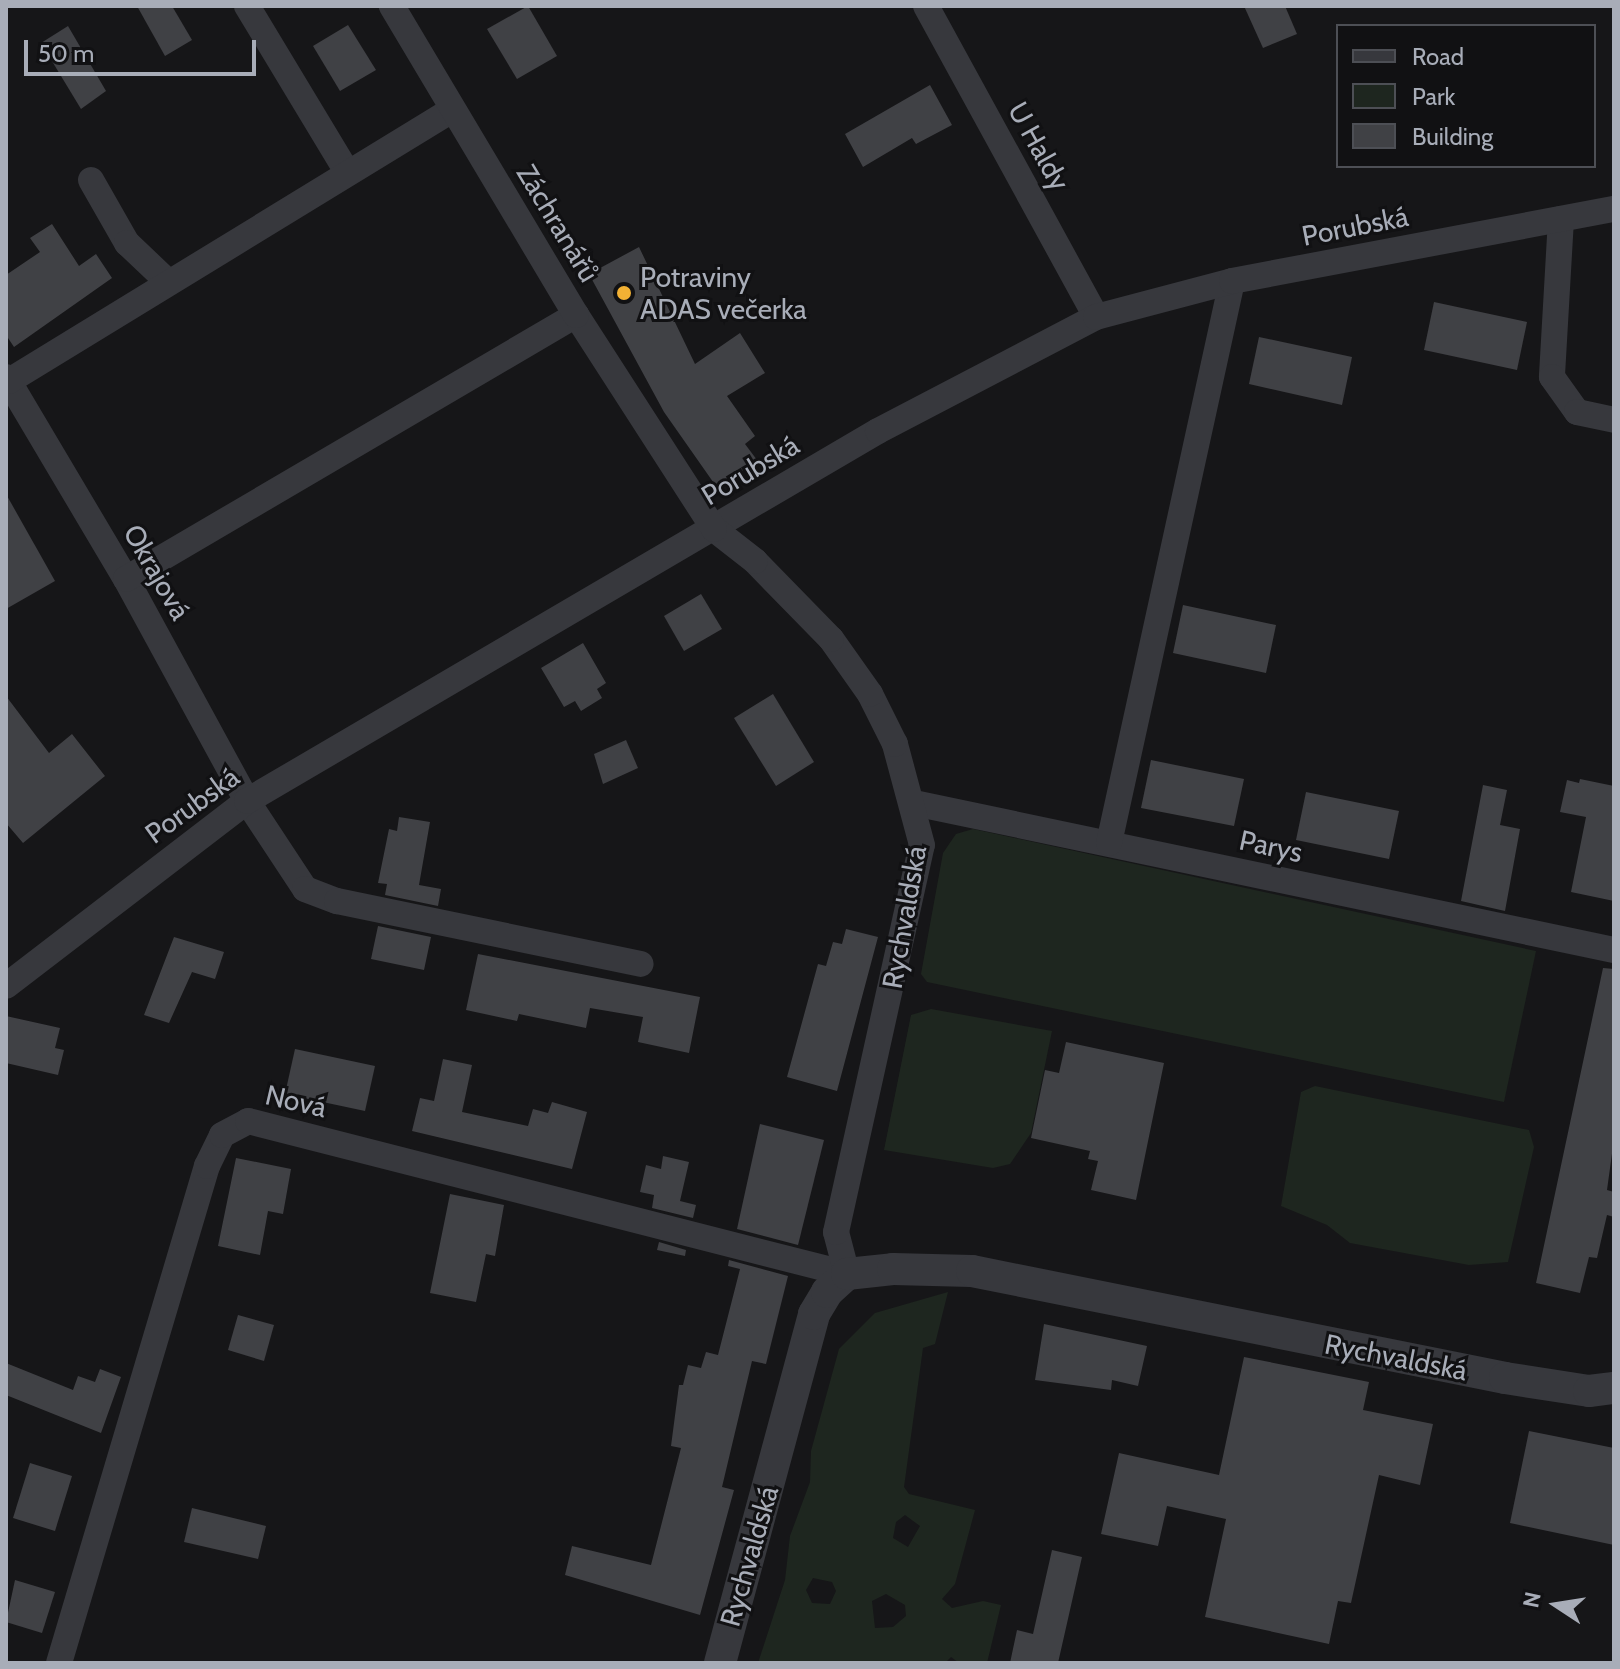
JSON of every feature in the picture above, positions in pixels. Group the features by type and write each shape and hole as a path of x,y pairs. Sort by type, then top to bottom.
{"street":[{"path":"247,6 347,172"},
{"name":"Záchranářů","path":"392,6 576,315 714,529"},
{"name":"U Haldy","path":"926,6 1096,317"},
{"path":"7,379 452,110"},
{"path":"91,180 127,243 167,281"},
{"name":"Porubská","path":"6,986 247,801 878,431 1096,317 1232,281 1614,209"},
{"path":"1561,219 1552,377 1577,412 1614,420"},
{"path":"1109,843 1232,281"},
{"path":"126,579 576,315"},
{"name":"Okrajová","path":"7,379 126,579 247,801"},
{"name":"Rychvaldská","path":"714,529 755,561 831,639 870,694 895,744 914,803 922,845 836,1232 847,1274"},
{"path":"247,801 305,889 337,901 641,964"},
{"name":"Parys","path":"914,803 1614,950"},
{"name":"Nová","path":"59,1663 207,1166 222,1135 248,1121 847,1274"},
{"name":"Rychvaldská","path":"720,1663 814,1314 827,1292 847,1274 893,1269 972,1271 1479,1373 1589,1391 1614,1388"}],"green space":[{"path":"973,829 1536,951 1504,1102 927,982 921,974 943,853 956,834"},
{"path":"931,1009 1052,1031 1031,1133 1010,1164 993,1168 884,1150 911,1015"},
{"path":"1315,1086 1529,1130 1534,1147 1508,1262 1469,1265 1350,1243 1327,1225 1281,1206 1301,1092"},
{"path":"948,1292 935,1344 923,1348 904,1487 909,1494 975,1510 955,1584 942,1599 952,1608 983,1601 1001,1605 987,1663 959,1663 951,1657 945,1663 758,1663 785,1580 790,1536 810,1482 811,1451 839,1349 875,1313","holes":["905,1515 920,1526 908,1547 893,1538 896,1522","813,1578 832,1582 836,1591 830,1604 812,1603 806,1590","886,1594 905,1605 906,1616 893,1627 875,1628 872,1601"]}],"building":[{"path":"137,6 172,6 192,40 165,56"},
{"path":"528,6 557,56 517,79 487,29"},
{"path":"1244,6 1285,6 1297,34 1263,48"},
{"path":"348,25 376,70 340,91 313,46"},
{"path":"68,26 106,91 81,109 41,43"},
{"path":"930,85 952,125 916,144 912,138 863,167 845,134"},
{"path":"52,224 79,266 96,254 112,278 14,347 6,335 6,275 40,252 30,238"},
{"path":"639,247 695,364 740,333 765,373 727,396 755,436 745,444 757,460 718,489 664,412 589,274"},
{"path":"1434,302 1527,322 1517,370 1424,350"},
{"path":"1259,337 1352,357 1342,405 1249,384"},
{"path":"6,494 55,581 6,609"},
{"path":"701,594 722,629 684,651 664,616"},
{"path":"1183,605 1276,625 1266,673 1173,653"},
{"path":"583,643 606,683 597,689 602,698 581,711 575,701 564,707 541,668"},
{"path":"773,694 814,762 776,786 734,718"},
{"path":"6,696 49,753 72,734 105,776 23,843 6,823"},
{"path":"626,740 638,768 603,784 594,754"},
{"path":"1151,760 1244,779 1234,826 1141,808"},
{"path":"1580,779 1614,786 1614,901 1571,892 1586,817 1560,812 1567,780 1579,783"},
{"path":"1483,785 1507,790 1500,825 1520,829 1505,911 1461,901"},
{"path":"1306,792 1399,811 1389,859 1296,840"},
{"path":"399,817 430,822 419,885 441,889 438,906 385,895 387,884 378,883 389,829 397,831"},
{"path":"378,926 431,937 424,970 371,959"},
{"path":"846,929 878,937 837,1091 787,1077 818,964 826,966 833,942 842,944"},
{"path":"174,937 224,952 215,979 192,972 169,1023 144,1015"},
{"path":"478,954 700,997 689,1053 638,1042 643,1017 590,1008 586,1028 519,1014 517,1021 466,1010"},
{"path":"1603,968 1614,969 1614,1139 1607,1190 1614,1192 1614,1217 1607,1215 1597,1258 1589,1257 1580,1293 1536,1283"},
{"path":"6,1016 60,1028 55,1048 64,1050 58,1075 6,1063"},
{"path":"1066,1042 1164,1063 1136,1200 1091,1190 1098,1161 1088,1159 1090,1151 1031,1138 1045,1070 1059,1073"},
{"path":"295,1049 375,1066 365,1111 285,1094"},
{"path":"443,1059 472,1065 462,1112 528,1126 533,1109 548,1113 552,1102 587,1112 572,1169 412,1131 420,1098 434,1101"},
{"path":"760,1124 824,1140 798,1245 737,1229"},
{"path":"663,1156 689,1162 680,1201 696,1205 693,1218 652,1208 654,1195 640,1192 646,1165 661,1169"},
{"path":"236,1158 291,1169 283,1214 268,1211 260,1255 218,1246"},
{"path":"450,1194 504,1205 495,1256 486,1254 476,1302 430,1293"},
{"path":"659,1242 686,1250 685,1256 657,1250"},
{"path":"729,1260 788,1276 766,1364 752,1361 722,1487 734,1490 700,1615 565,1575 572,1546 651,1565 681,1448 671,1446 679,1385 683,1385 688,1365 701,1368 706,1352 718,1355 740,1269 728,1266"},
{"path":"238,1315 274,1325 264,1361 228,1350"},
{"path":"1044,1324 1147,1346 1138,1386 1112,1380 1111,1390 1035,1380"},
{"path":"1244,1357 1369,1382 1363,1410 1433,1424 1420,1485 1379,1475 1351,1603 1338,1601 1329,1644 1205,1617 1226,1519 1167,1506 1158,1546 1101,1534 1119,1453 1219,1475"},
{"path":"6,1363 73,1390 78,1376 95,1382 100,1369 121,1377 101,1433 6,1395"},
{"path":"1529,1431 1614,1448 1614,1545 1510,1523"},
{"path":"30,1463 72,1476 55,1531 13,1518"},
{"path":"192,1508 266,1526 258,1559 184,1542"},
{"path":"1052,1550 1082,1557 1058,1663 1010,1663 1017,1630 1033,1634"},
{"path":"15,1580 55,1592 42,1633 6,1622"}],"place":[{"name":"Potraviny ADAS večerka","path":"624,293"}]}
